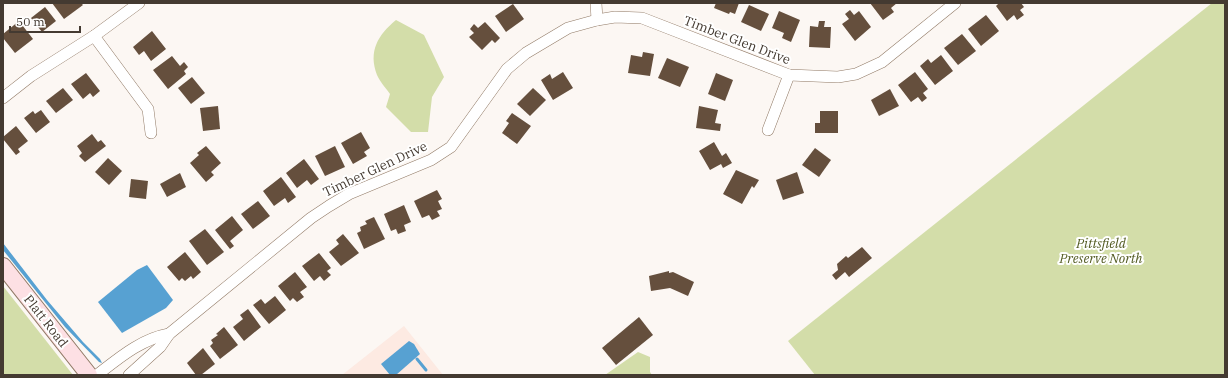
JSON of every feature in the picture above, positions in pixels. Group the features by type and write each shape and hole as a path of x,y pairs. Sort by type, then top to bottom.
{"main road":[{"name":"Platt Road","path":"3,266 89,375"}],"street":[{"path":"3,98 31,76 94,36 139,3"},
{"path":"596,3 597,20"},
{"name":"Timber Glen Drive","path":"129,375 160,347 169,334 311,218 349,194 431,160 451,147 506,69 526,53 568,28 597,20 624,17 642,18 789,75 838,77 865,70 882,62 955,3"},
{"path":"94,36 148,109 151,133"},
{"path":"768,130 789,75"},
{"name":"Timber Glen Drive","path":"97,375 128,352 154,337 169,334"}],"shaded area":[{"path":"404,326 443,375 342,375"}],"green space":[{"name":"Pittsfield Preserve North","path":"1212,3 1225,3 1225,375 815,375 788,341"},
{"path":"396,20 424,35 444,77 432,97 428,132 411,132 386,107 390,94 381,83 374,66 374,51 376,44 384,32"},
{"path":"3,286 73,375 3,375"},
{"path":"638,352 650,357 650,372 652,375 605,375"}],"water":[{"path":"3,243 47,300 102,363 99,362 65,327 3,250"},
{"path":"147,265 173,300 166,308 122,333 98,302 137,270"},
{"path":"409,341 414,344 420,354 396,375 390,375 381,364"}],"building":[{"path":"52,3 81,3 83,5 64,19"},
{"path":"716,3 739,3 735,14 730,12 729,14 714,8"},
{"path":"870,3 897,3 891,8 894,12 883,20"},
{"path":"999,3 1021,3 1024,7 1020,10 1024,15 1017,20 1014,15 1007,21 996,6"},
{"path":"513,4 524,19 506,32 495,16"},
{"path":"749,5 769,14 761,31 741,22"},
{"path":"45,7 56,21 42,32 31,18"},
{"path":"850,10 854,15 859,11 871,27 855,41 842,24 849,19 845,14"},
{"path":"779,11 800,20 791,42 782,38 784,33 772,28"},
{"path":"986,15 999,31 981,46 968,29"},
{"path":"19,21 33,39 15,53 3,38 3,34"},
{"path":"819,21 825,21 824,27 831,27 830,48 809,47 810,26 818,27"},
{"path":"485,22 500,38 495,43 492,40 482,50 469,37 474,33 470,29 474,24 478,28"},
{"path":"152,31 166,49 151,61 144,51 139,55 133,47"},
{"path":"962,34 976,51 958,65 944,48"},
{"path":"643,52 654,54 650,76 628,73 631,55 642,57"},
{"path":"941,55 953,71 935,85 920,66 928,59 931,63"},
{"path":"172,56 180,66 184,62 188,67 184,71 186,74 168,89 153,70"},
{"path":"667,58 689,67 680,87 658,78"},
{"path":"563,72 573,88 553,100 541,80 550,74 552,79"},
{"path":"915,72 928,89 923,93 927,98 922,102 918,97 911,102 898,85"},
{"path":"86,73 100,91 93,97 90,93 83,99 71,84"},
{"path":"716,73 733,80 725,101 708,94"},
{"path":"192,77 205,93 191,104 178,88"},
{"path":"63,88 73,100 56,113 46,101"},
{"path":"533,88 546,100 530,116 517,104"},
{"path":"890,89 899,106 879,116 871,100"},
{"path":"218,106 220,129 203,131 200,108"},
{"path":"699,106 718,110 715,123 721,124 720,131 696,128"},
{"path":"41,110 50,122 36,133 24,118 33,111 35,114"},
{"path":"820,111 838,111 838,133 815,133 815,123 820,123"},
{"path":"512,113 531,126 517,144 502,133 509,123 506,121"},
{"path":"16,126 28,141 18,149 20,152 16,155 3,137"},
{"path":"361,132 370,148 364,152 367,156 353,164 341,143"},
{"path":"92,134 98,142 101,140 106,146 85,162 79,156 82,153 77,146"},
{"path":"714,142 722,156 726,153 732,163 723,168 721,164 710,170 699,151"},
{"path":"206,146 221,163 211,172 214,175 206,182 190,163 199,155 197,153"},
{"path":"335,146 345,167 325,176 315,156"},
{"path":"815,148 831,160 819,177 802,165"},
{"path":"108,158 122,171 109,185 95,172"},
{"path":"304,159 319,179 311,185 307,180 297,188 286,173"},
{"path":"736,170 759,180 754,188 752,186 742,204 723,194"},
{"path":"797,172 804,193 783,200 776,180"},
{"path":"180,173 186,187 167,197 160,184"},
{"path":"281,177 296,197 288,203 285,198 274,206 263,191"},
{"path":"131,179 148,181 146,199 129,197"},
{"path":"437,190 442,199 438,201 442,209 437,211 440,216 432,220 429,215 422,218 414,201"},
{"path":"258,201 270,216 253,229 241,214"},
{"path":"404,205 411,222 404,225 406,231 398,234 396,229 391,231 384,214"},
{"path":"232,216 243,230 230,241 234,246 230,249 215,230"},
{"path":"374,217 385,239 364,249 357,233 361,231 360,227 367,224 365,221"},
{"path":"205,229 224,252 207,265 189,241"},
{"path":"343,234 359,253 341,266 329,252 339,244 336,240"},
{"path":"862,247 872,258 849,277 845,272 836,280 832,275 838,270 837,264 846,256 848,258"},
{"path":"185,252 201,272 193,279 191,276 185,281 182,278 179,281 167,267"},
{"path":"319,253 331,268 327,271 331,275 324,281 320,276 314,281 302,266"},
{"path":"669,271 669,273 673,272 694,282 688,296 670,288 651,291 649,276"},
{"path":"295,272 307,287 300,292 304,297 297,302 293,298 290,301 278,286"},
{"path":"275,296 286,310 269,324 253,305 261,299 265,304"},
{"path":"248,309 261,327 244,341 233,327 243,319 240,315"},
{"path":"639,317 653,335 616,365 602,348"},
{"path":"224,327 238,345 220,359 210,346 213,343 211,340 218,335 216,334"},
{"path":"203,348 215,364 201,375 196,375 187,363"}],"waterway":[{"path":"417,359 426,370"}]}
